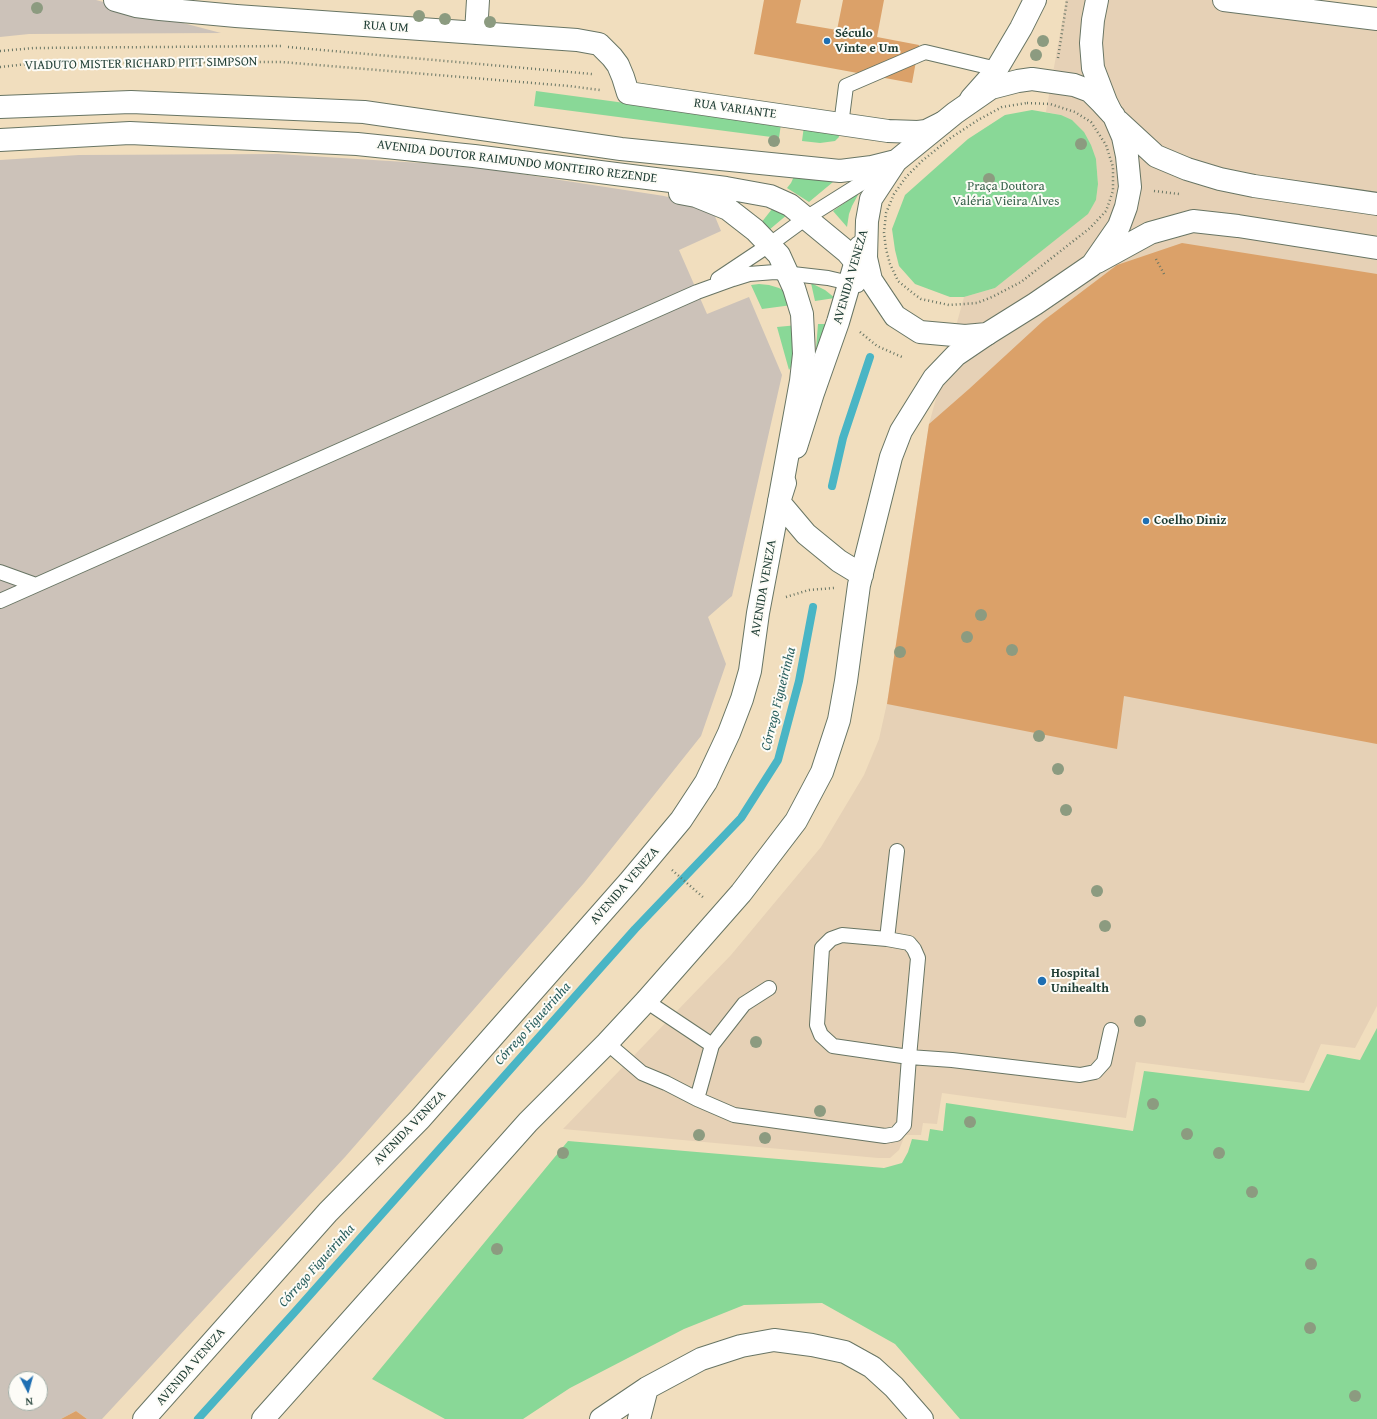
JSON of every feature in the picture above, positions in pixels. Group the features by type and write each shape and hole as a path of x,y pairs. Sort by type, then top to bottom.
{"main road":[{"name":"RUA UM","path":"115,0 136,6 154,8 240,8 476,33 577,40 599,44 618,65 626,85"},
{"path":"476,33 478,0"},
{"path":"967,104 997,69 1021,28 1035,0"},
{"path":"1092,265 1119,226 1126,207 1130,187 1127,156 1123,137 1106,102 1093,68 1092,36 1093,20 1097,0"},
{"path":"1224,0 1377,19"},
{"path":"987,334 966,336 920,332 895,316 865,280 867,221 871,199 896,161 967,104 991,88 1032,79 1043,79 1074,85 1090,91 1156,156 1187,169 1220,179 1254,186 1377,204"},
{"name":"RUA VARIANTE","path":"626,85 841,125 888,131 926,131 945,121"},
{"name":"AVENIDA DOUTOR RAIMUNDO MONTEIRO REZENDE","path":"0,107 131,102 364,112 621,149 840,171 872,167 896,161"},
{"name":"RUA VARIANTE","path":"841,125 858,130 889,145 897,154 896,161"},
{"name":"AVENIDA DOUTOR RAIMUNDO MONTEIRO REZENDE","path":"0,140 130,133 357,144 474,156 726,188 770,196 790,205 847,252 865,280"},
{"path":"474,156 618,180 696,196 728,209 755,230 769,245 778,255 794,288 802,314 804,354 801,381 779,502 806,534 839,561 862,575"},
{"path":"263,1419 528,1122 607,1043 646,1001 741,893 796,821 822,772 839,720 846,681 859,585 888,469 901,431 934,378 956,355 987,334 1035,304 1092,265 1150,233 1193,222 1238,226 1377,248"},
{"name":"AVENIDA VENEZA","path":"144,1419 328,1212 420,1119 629,882 681,820 706,782 729,733 742,699 750,671 757,620 779,502 813,393 838,322 865,280"},
{"path":"601,1419 647,1388 700,1360 741,1346 774,1340 812,1345 845,1352 872,1367 898,1392 922,1419"},
{"path":"639,1419 647,1388"}],"lane":[{"path":"841,125 846,86 925,52 997,69"},
{"path":"697,292 769,245 806,218 896,161"},
{"path":"0,601 697,292 749,274 775,272 828,278 865,280"},
{"path":"0,572 36,585"},
{"path":"887,939 897,851"},
{"path":"607,1043 642,1073 734,1115 884,1136 896,1134 904,1125 909,1057 918,958 914,949 909,943 887,939 842,935 831,939 822,948 817,1024 821,1035 833,1046 909,1057 1088,1074 1095,1072 1104,1062 1111,1030"},
{"path":"697,1099 712,1045 744,1004 769,988"},
{"path":"646,1001 712,1045"}],"path":[{"path":"1059,51 1067,0"},
{"name":"VIADUTO MISTER RICHARD PITT SIMPSON","path":"0,52 34,48 281,46 626,85"},
{"name":"VIADUTO MISTER RICHARD PITT SIMPSON","path":"0,67 37,64 282,62 569,86 626,85"},
{"path":"1027,103 1050,104 1075,112 1091,122 1106,145 1113,167 1113,191 1106,211 1090,228 1021,282 992,297 977,303 949,305 921,299 898,281 890,264 886,249 884,233 886,213 894,194 906,177 922,161 949,139 978,120 1002,107 1027,103"},
{"path":"855,328 877,346 902,356"},
{"path":"785,598 808,590 841,588"},
{"path":"672,870 704,898"}],"shaded area":[{"path":"0,0 96,0 221,33 29,34 0,37"},
{"path":"1066,0 1215,0 1377,22 1377,1006 1355,1048 1321,1044 1304,1083 1136,1062 1126,1118 942,1093 937,1124 923,1123 921,1135 905,1135 899,1150 890,1158 563,1129 731,955 821,847 864,775 879,739 887,703 929,424 964,297 995,288 1087,214 1096,200 1098,184 1096,159 1061,115 1046,112"},
{"path":"278,154 469,166 664,196 711,207 721,231 679,250 707,314 749,297 782,375 732,596 708,617 726,664 701,736 584,883 345,1157 102,1419 87,1419 76,1411 61,1419 0,1419 0,160 79,155"}],"green space":[{"path":"536,91 781,124 779,138 534,106"},
{"name":"Praça Doutora Valéria Vieira Alves","path":"1032,110 1061,115 1072,120 1084,132 1091,145 1096,159 1098,184 1096,200 1088,214 995,288 964,297 950,297 915,284 899,266 892,229 905,195 968,139 1005,115"},
{"path":"804,126 838,133 839,137 835,141 820,143 802,141"},
{"path":"796,172 839,177 809,202 787,188"},
{"path":"859,193 849,214 847,227 833,211"},
{"path":"772,209 788,214 769,230 761,223"},
{"path":"811,283 825,290 835,298 815,301"},
{"path":"751,285 769,285 786,292 792,305 762,309"},
{"path":"818,324 827,324 816,349"},
{"path":"798,325 794,362 789,370 777,327"},
{"path":"1377,1028 1377,1419 960,1419 895,1344 822,1303 744,1305 684,1329 570,1388 523,1419 445,1419 372,1379 568,1141 884,1168 902,1163 908,1152 912,1139 928,1141 930,1129 943,1131 946,1103 1133,1131 1144,1071 1309,1091 1327,1054 1360,1060"}],"building":[{"name":"Século Vinte e Um","path":"764,0 801,0 796,23 837,30 843,0 884,0 877,37 919,45 912,83 754,54"},
{"name":"Coelho Diniz","path":"1182,243 1377,274 1377,744 1124,696 1117,749 887,704 929,424 1043,321 1117,265"},
{"path":"76,1411 87,1419 61,1419"}],"waterway":[{"name":"Córrego Figueirinha","path":"832,486 843,438 870,357"},
{"name":"Córrego Figueirinha","path":"198,1419 635,929 741,818 778,760 799,681 813,607"}],"place":[{"name":"Século Vinte e Um","path":"827,41"},
{"name":"Coelho Diniz","path":"1146,521"},
{"name":"Hospital Unihealth","path":"1042,981"}]}
